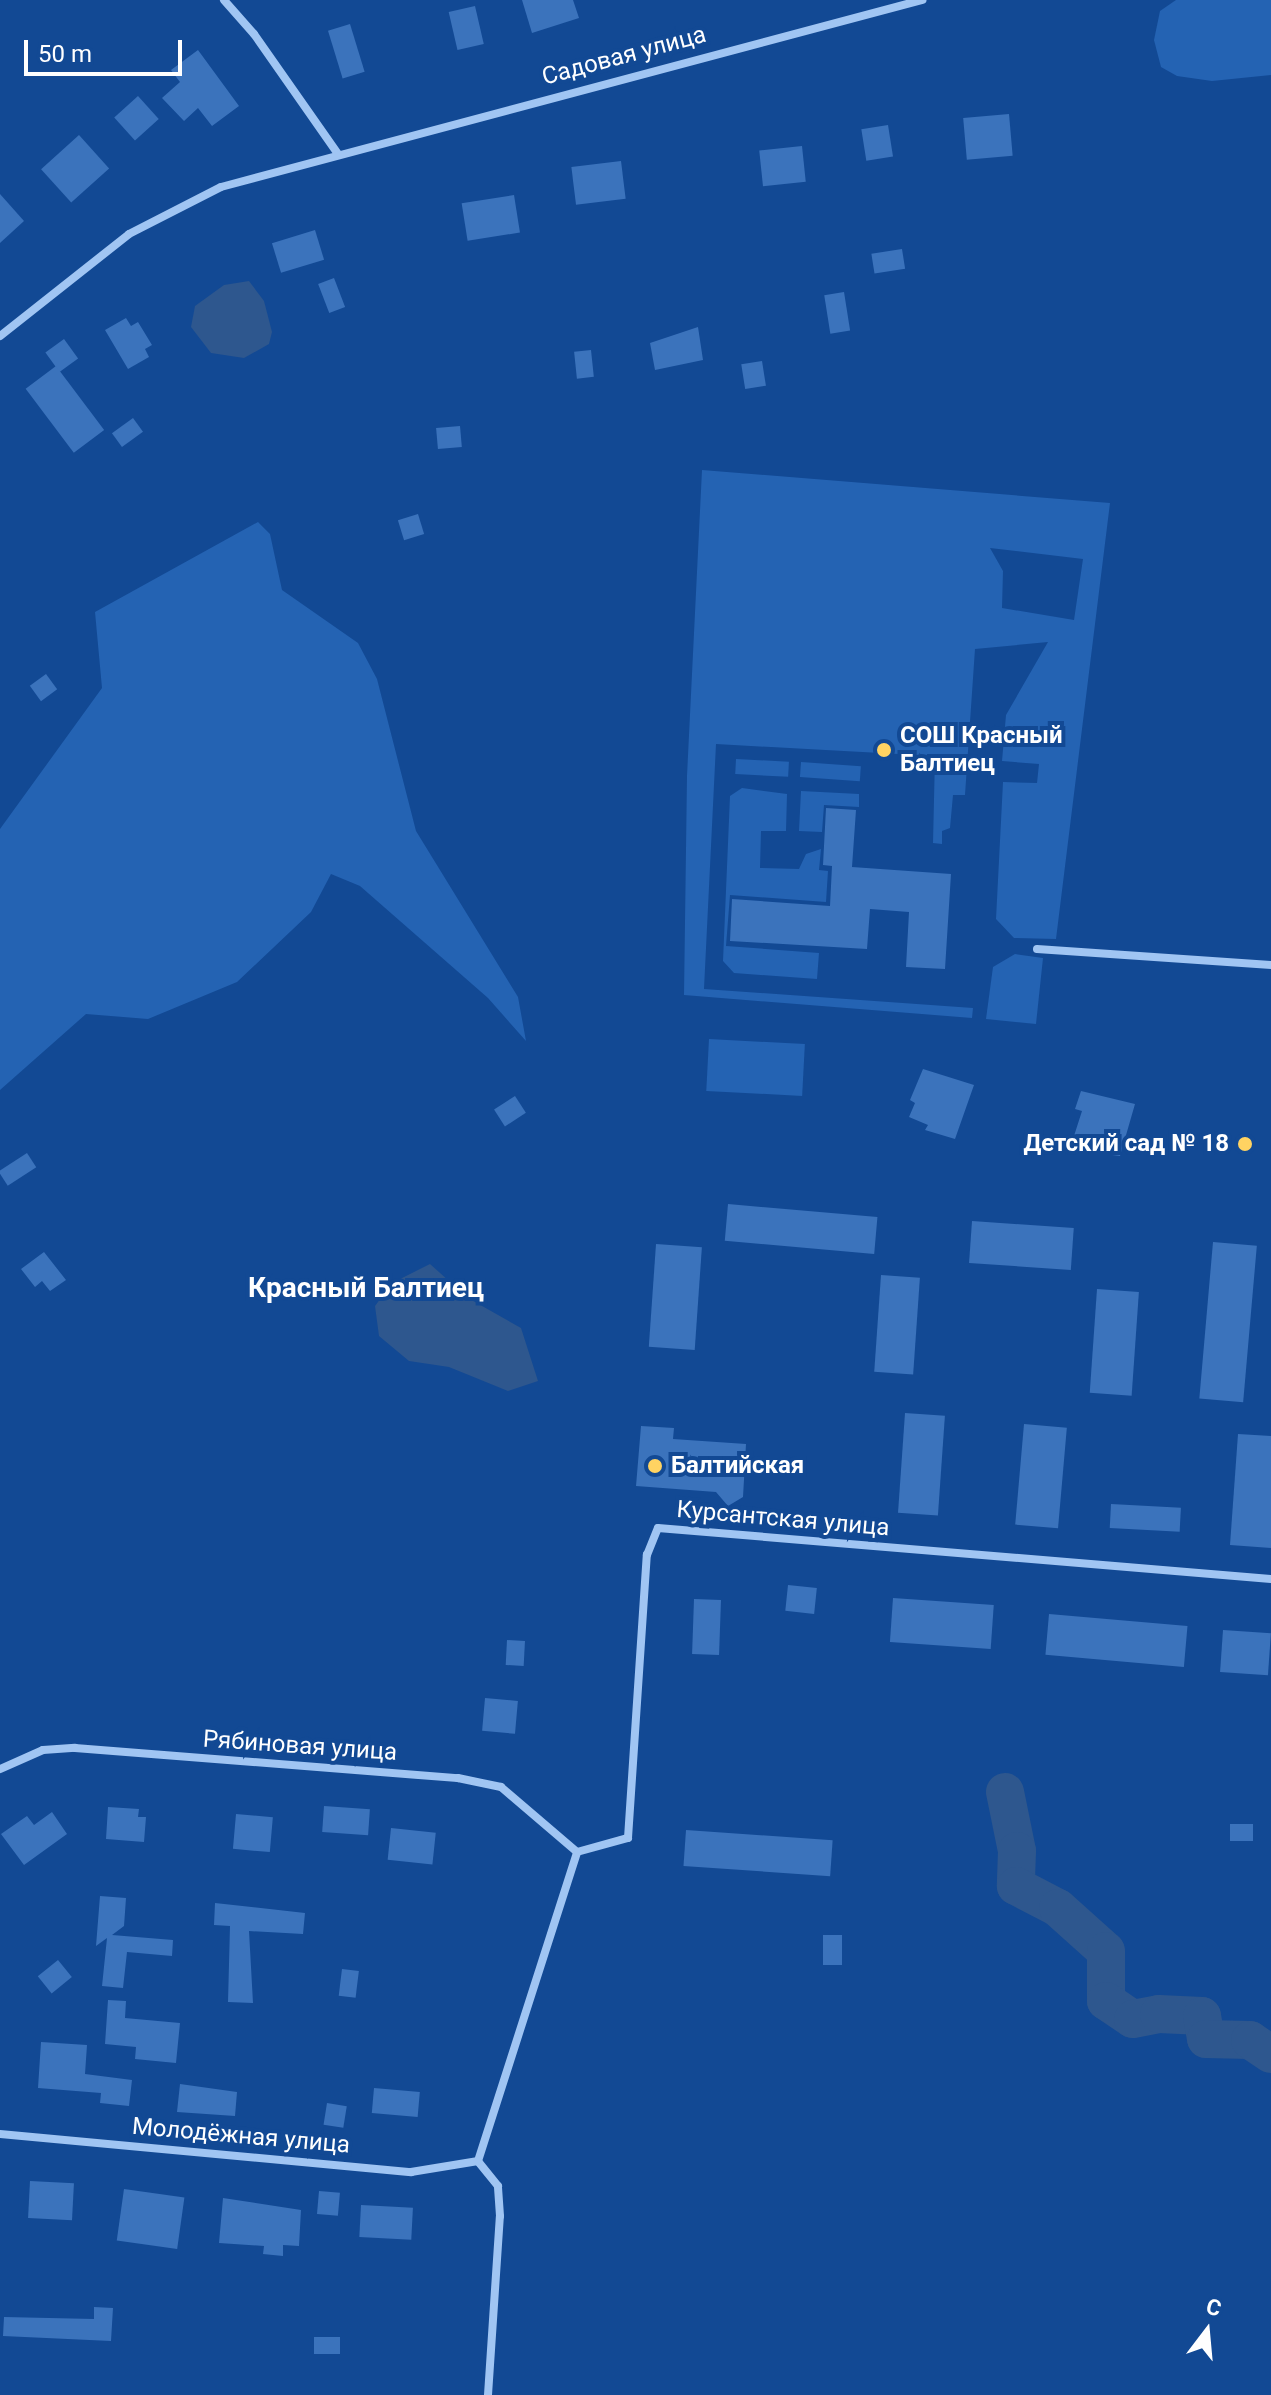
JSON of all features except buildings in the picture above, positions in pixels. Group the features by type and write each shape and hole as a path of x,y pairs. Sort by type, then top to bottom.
{"street":[{"path":"224,0 254,34 338,154"},
{"name":"Садовая улица","path":"0,336 107,249 185,201 338,154 922,0"},
{"path":"1037,949 1271,965"},
{"name":"Курсантская улица","path":"577,1852 628,1838 647,1555 658,1528 1271,1579"},
{"name":"Рябиновая улица","path":"0,1769 43,1750 75,1748 458,1778 501,1787 577,1852"},
{"path":"488,2395 500,2216 498,2186 478,2161 577,1852"},
{"name":"Молодёжная улица","path":"0,2134 411,2172 478,2161"}],"shaded area":[{"path":"1176,0 1271,0 1271,75 1212,81 1177,76 1161,67 1154,40 1160,11"},
{"path":"249,281 264,301 272,332 269,344 244,358 211,353 191,327 195,306 224,285"},
{"path":"702,470 1110,503 1056,939 1014,938 996,919 1003,782 1037,783 1039,764 1002,761 1006,715 1048,642 975,649 965,795 953,795 950,828 942,831 942,844 933,843 935,756 716,744 704,989 973,1008 972,1018 684,995 687,776","holes":["990,548 1083,559 1074,620 1002,608 1003,571"]},
{"path":"258,522 270,534 282,590 358,643 377,679 416,831 518,997 526,1041 488,998 360,886 331,874 311,912 237,982 148,1019 86,1014 0,1090 0,829 102,688 95,612"},
{"path":"736,759 789,762 788,777 735,774"},
{"path":"801,762 861,766 860,781 800,777"},
{"path":"742,788 787,794 786,831 761,831 760,868 799,869 806,854 821,849 819,870 828,871 826,902 730,895 726,946 819,953 817,979 734,973 723,961 730,796"},
{"path":"801,791 859,794 859,807 824,805 822,832 799,831"},
{"path":"1015,954 1043,958 1036,1024 986,1019 993,967"},
{"path":"709,1039 805,1044 802,1096 706,1091"},
{"path":"430,1264 468,1298 521,1328 538,1381 508,1391 449,1367 409,1361 379,1336 375,1306 392,1283"}],"waterway":[{"path":"1005,1792 1017,1851 1016,1886 1058,1908 1106,1951 1106,2001 1133,2019 1159,2014 1202,2016 1206,2039 1250,2040 1271,2054"}],"place":[{"name":"СОШ Красный Балтиец","path":"884,750"},
{"name":"Детский сад № 18","path":"1245,1144"},
{"name":"Балтийская","path":"655,1466"}],"district":[{"name":"Красный Балтиец","path":"366,1288"}]}
